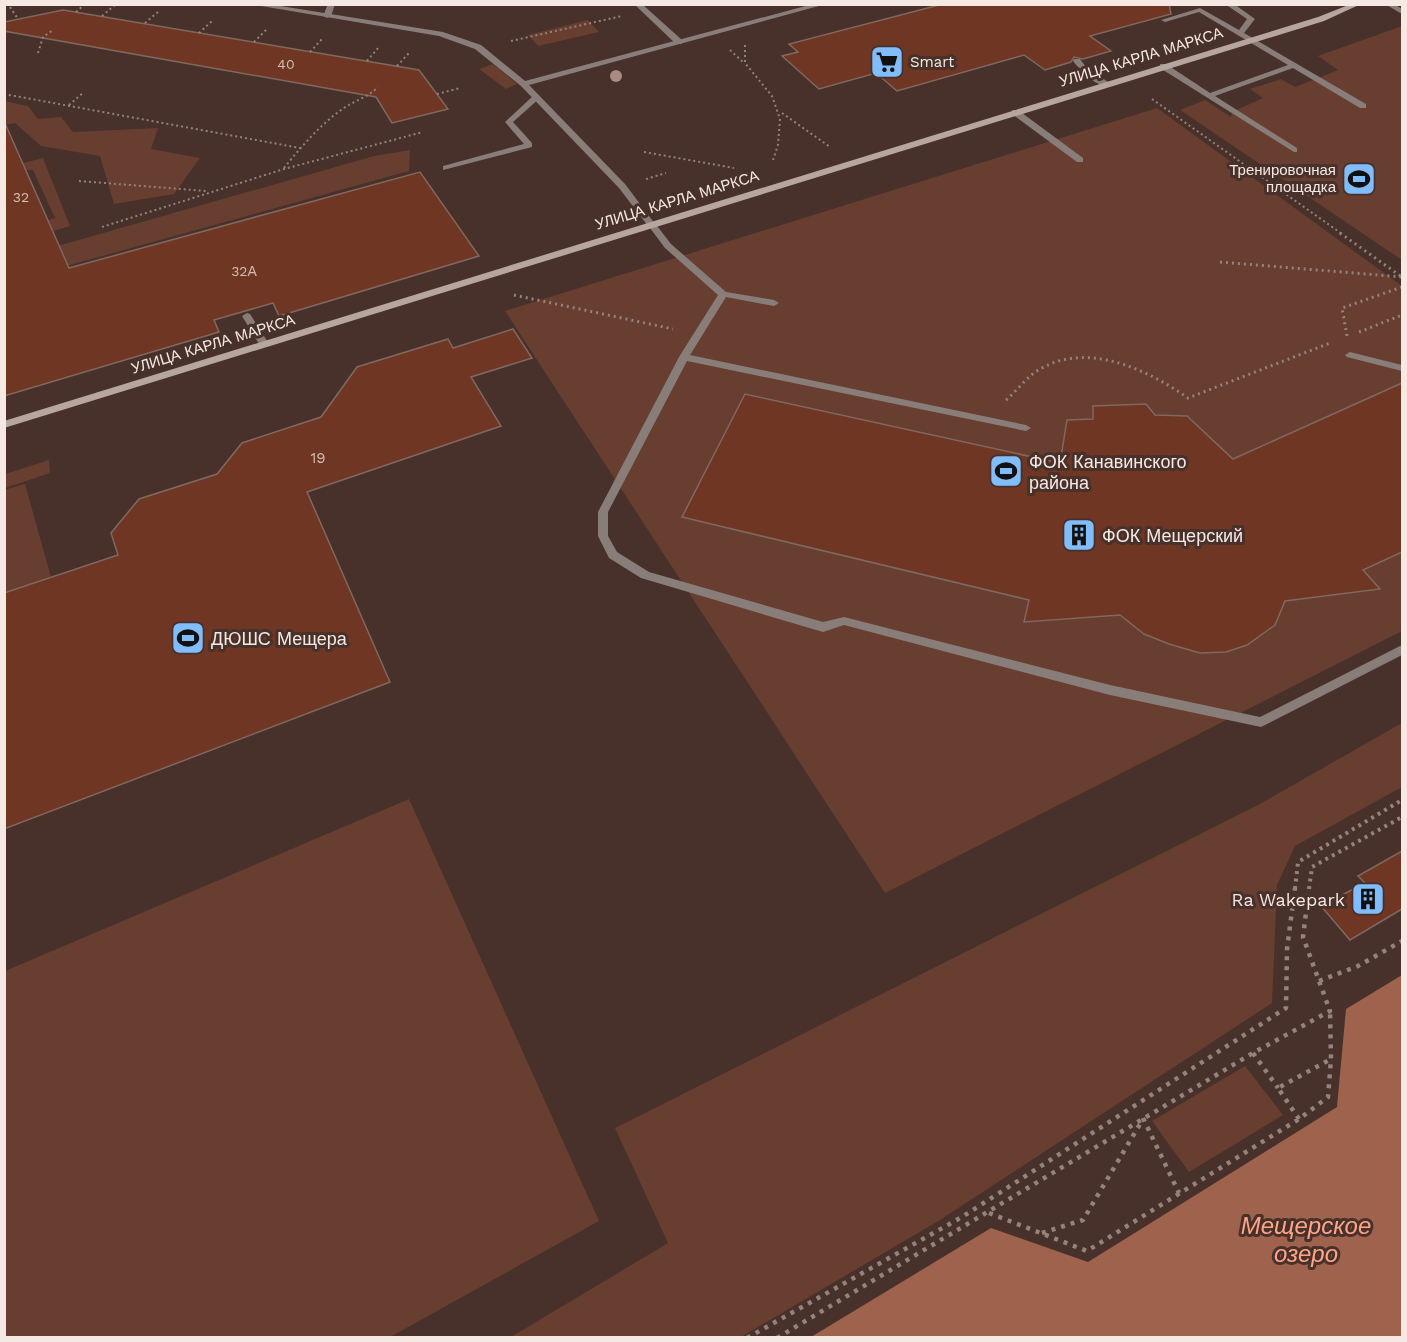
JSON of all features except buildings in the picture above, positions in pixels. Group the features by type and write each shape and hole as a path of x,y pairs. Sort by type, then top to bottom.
{"main road":[{"name":"УЛИЦА КАРЛА МАРКСА","path":"4,425 1321,18 1358,4"}],"street":[{"path":"252,4 461,39 477,47 524,84 622,186 668,246 723,294 774,303"},
{"path":"327,16 332,4"},
{"path":"637,4 679,42"},
{"path":"524,84 823,4"},
{"path":"1228,4 1251,19 1239,34"},
{"path":"1388,4 1402,12"},
{"path":"1165,20 1200,10 1363,106"},
{"path":"1077,61 1083,69 1105,84"},
{"path":"1163,66 1294,150"},
{"path":"1208,96 1292,66"},
{"path":"446,168 529,146 509,122 536,98"},
{"path":"1015,112 1080,160"},
{"path":"723,294 684,357 603,512 603,536 613,555 645,575 823,627 844,621 1110,690 1261,722 1402,650"},
{"path":"248,316 264,344"},
{"path":"1350,355 1402,368"},
{"path":"684,357 1026,428"}],"path":[{"path":"76,12 85,4"},
{"path":"102,16 115,5"},
{"path":"10,7 18,19"},
{"path":"511,41 645,11"},
{"path":"145,24 158,12"},
{"path":"199,33 212,21"},
{"path":"38,53 43,37 52,30"},
{"path":"254,42 266,30"},
{"path":"310,52 322,39"},
{"path":"745,39 745,63 763,82 781,113 830,147"},
{"path":"367,61 378,48"},
{"path":"397,66 409,53"},
{"path":"284,169 300,148 343,108 370,97 378,87"},
{"path":"437,94 460,87"},
{"path":"69,105 84,92"},
{"path":"4,94 300,148"},
{"path":"1152,99 1402,277"},
{"path":"773,160 780,144 781,113"},
{"path":"102,227 284,169 423,132"},
{"path":"644,152 734,168"},
{"path":"79,181 210,191"},
{"path":"1220,262 1402,277"},
{"path":"1347,337 1342,308 1402,287"},
{"path":"1358,332 1402,315"},
{"path":"997,398 1008,400 1022,382 1047,365 1076,360 1110,360 1142,370 1168,383 1188,398 1336,341"},
{"path":"747,1338 962,1217 1286,1008 1287,949 1298,862 1402,800"},
{"path":"988,1212 1087,1251 1299,1119 1328,1097 1331,1059 1330,1011 1303,938 1312,867 1402,817"},
{"path":"1319,981 1358,966 1402,941"},
{"path":"777,1338 1143,1118 1330,1011"},
{"path":"1253,1053 1299,1119"},
{"path":"1278,1088 1331,1059"},
{"path":"1143,1118 1179,1192"},
{"path":"1040,1233 1083,1220 1143,1118"}],"shaded area":[{"path":"588,20 599,32 538,46 528,35"},
{"name":"Тренировочная площадка","path":"1402,26 1402,260 1180,110 1205,100 1231,117 1232,112 1263,98 1250,89 1281,79 1295,87 1338,70 1318,56"},
{"path":"493,64 517,84 506,89 479,69"},
{"path":"4,101 28,106 38,119 61,117 73,132 158,128 151,149 200,158 174,194 114,204 100,156 41,146 15,123 5,125"},
{"name":"ФОК Канавинского района","path":"1157,108 1402,286 1402,631 885,893 505,311"},
{"path":"410,150 409,171 5,283 5,261 374,156"},
{"path":"43,158 70,226 5,245 5,232 55,218 33,170 8,167"},
{"path":"49,460 50,473 5,488 5,474"},
{"path":"25,484 51,577 4,593 4,490"},
{"path":"1402,723 1402,787 1295,846 1277,885 1272,1003 940,1220 741,1337 511,1337 668,1243 615,1128 1258,805"},
{"path":"409,799 599,1221 390,1337 5,1337 5,971"},
{"path":"1245,1066 1283,1115 1189,1172 1152,1121"}],"water":[{"name":"Мещерское озеро","path":"1402,975 1402,1337 811,1337 991,1228 1088,1262 1337,1107 1346,1009"}],"place":[{"name":"Smart","path":"887,62"},
{"name":"Тренировочная площадка","path":"1359,179"},
{"name":"ФОК Канавинского района","path":"1006,471"},
{"name":"ФОК Мещерский","path":"1079,535"},
{"name":"ДЮШС Мещера","path":"188,638"},
{"name":"Ra Wakepark","path":"1368,899"}]}
